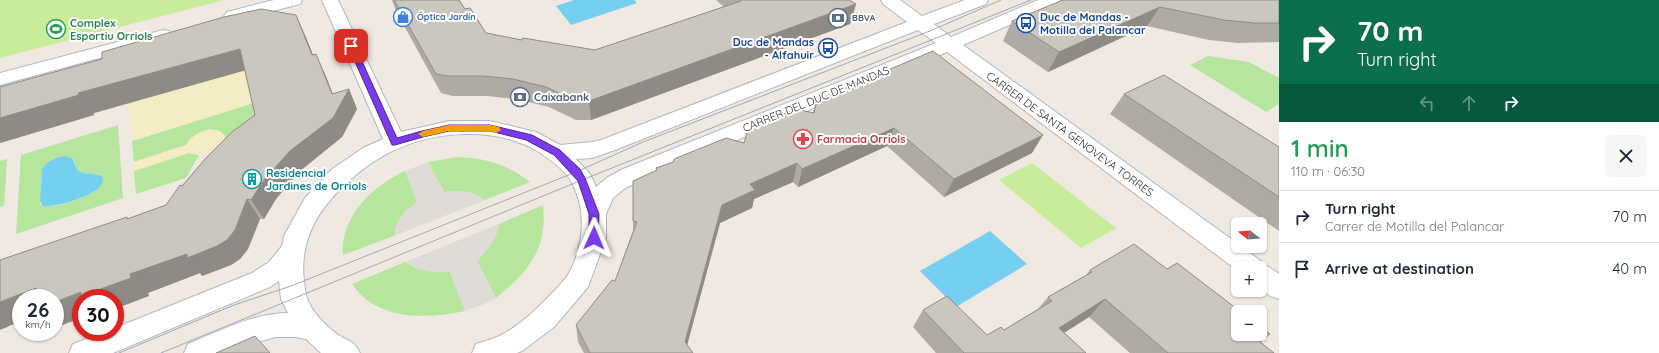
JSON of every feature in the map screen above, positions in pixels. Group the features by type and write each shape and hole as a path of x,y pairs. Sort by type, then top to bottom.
{"street":[{"path":"219,20 294,0"},
{"path":"330,0 401,140"},
{"name":"CARRER DE SANTA GENOVEVA TORRES","path":"889,0 1242,261"},
{"path":"557,152 592,150 608,145 980,0"},
{"name":"CARRER DEL DUC DE MANDAS","path":"594,214 604,193 616,183 631,175 948,45 1052,0"},
{"path":"0,79 182,30"},
{"path":"346,353 330,344 313,329 302,314 294,299 290,267 292,251 296,236 313,204 339,176 371,153 401,140 449,128 490,128 529,137 557,152 576,172 582,180 594,214 594,238 579,280 545,319 511,347 486,353"},
{"path":"83,353 261,280 278,269 292,251"},
{"path":"1267,279 1279,288"},
{"path":"198,353 241,335 275,325 295,325 313,329"}],"green space":[{"name":"Complex Esportiu Orriols","path":"0,0 224,0 0,58"},
{"path":"1208,56 1249,62 1279,78 1279,104 1266,112 1190,65"},
{"path":"257,102 260,114 223,142 203,131 191,138 186,145 134,162 132,141"},
{"path":"118,125 123,198 16,234 21,155","holes":["66,156 74,160 77,169 80,171 102,176 102,182 99,188 92,193 63,204 55,206 40,204 42,169 53,160"]},
{"path":"189,153 199,155 186,178 136,194 134,171"},
{"path":"458,157 478,159 505,167 530,182 485,200 465,192 444,192 428,162"},
{"path":"7,159 4,206 0,207 0,161"},
{"path":"1032,163 1116,228 1081,248 999,180"},
{"path":"405,171 417,202 402,216 397,225 394,236 343,255 343,241 347,228 360,204 381,185"},
{"path":"543,205 544,221 539,247 526,269 518,279 496,298 477,261 491,244 499,224"},
{"path":"405,262 427,270 450,272 465,311 450,314 419,316 388,311 375,305 362,296 352,284"}],"sand":[{"path":"252,68 257,102 132,141 128,103 167,92 168,94 179,90 179,88"},
{"path":"209,129 220,131 225,136 225,140 212,151 199,155 189,153 134,171 134,162 186,145 196,134"}],"shaded area":[{"path":"428,162 444,192 460,191 473,193 485,200 394,236 397,223 405,211 417,202 405,171"},
{"path":"499,224 496,237 477,261 496,298 482,305 465,311 450,272 433,272 417,269 405,262"}],"water":[{"path":"574,0 634,0 637,3 571,25 556,6"},
{"path":"66,156 73,159 77,169 80,172 102,176 103,182 98,188 80,198 59,205 43,206 40,201 42,169 52,160"},
{"path":"990,231 1027,264 956,307 920,271"}],"building":[{"path":"394,0 459,0 465,9 470,8 486,33 522,40 523,38 595,50 741,1 740,0 849,0 856,4 589,101 574,100 546,87 513,79 483,76 448,76 436,74"},
{"path":"1063,0 1279,0 1279,23 1254,23 1224,20 1160,7 1059,52 1012,21"},
{"path":"261,9 296,15 312,55 316,54 332,94 349,89 333,118 290,151 264,180 251,200 247,199 235,230 227,240 217,246 187,258 187,254 130,274 131,278 100,289 72,289 72,295 64,299 64,289 12,289 12,297 0,302 0,260 166,205 180,185 182,186 206,158 232,132 255,115 240,49 78,93 79,95 0,118 0,87 102,59 102,52 224,17"},
{"path":"933,51 1043,135 954,179 894,128 802,169 797,163 750,184 755,190 722,205 685,342 693,353 590,353 576,325 612,280 615,281 637,222 633,221 633,181 657,170 656,168 673,162 674,159 726,138 744,143 748,129 796,109 814,113 817,100"},
{"path":"1164,75 1279,147 1279,197 1124,94"},
{"path":"1134,244 1167,269 1177,263 1232,305 1231,341 1261,341 1260,342 1274,353 1168,353 1105,299 1059,328 1086,353 964,353 923,310 947,296 987,335 1001,327 1004,330 1052,301 1048,297 1092,272 1090,270"},
{"path":"255,336 270,353 216,353"}],"tram line":[{"path":"119,353 234,305 291,286 576,172 643,142 930,31 1001,0"},
{"path":"161,353 582,180 1031,0"}],"slow traffic":[{"path":"423,134 449,128 490,128 496,130"}],"place":[{"name":"Óptica Jardín","path":"403,17"},
{"name":"BBVA","path":"838,18"},
{"name":"Duc de Mandas - Motilla del Palancar","path":"1026,23"},
{"name":"Complex Esportiu Orriols","path":"56,29"},
{"name":"Duc de Mandas - Alfahuir","path":"828,48"},
{"name":"Caixabank","path":"520,97"},
{"name":"Farmacia Orriols","path":"803,139"},
{"name":"Residencial Jardines de Orriols","path":"252,179"}],"route":[{"path":"351,46 395,142 436,130 449,128 490,128 529,137 557,152 582,180 594,214 594,238"}]}
